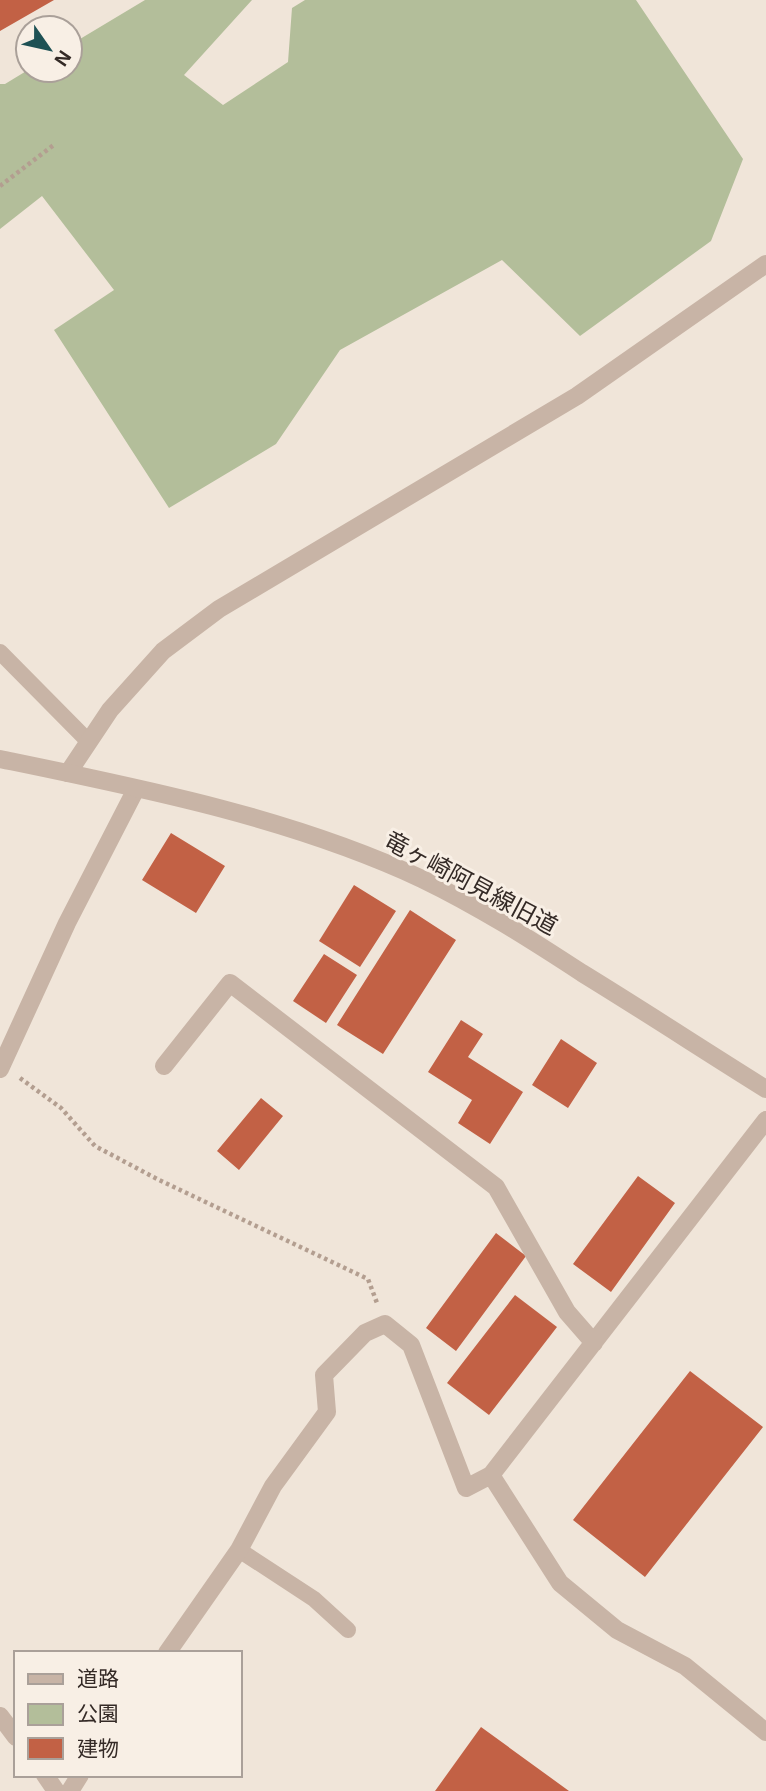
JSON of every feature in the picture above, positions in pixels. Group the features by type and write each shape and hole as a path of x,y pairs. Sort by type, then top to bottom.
{"street":[{"path":"68,773 110,710 163,651 219,609 577,396 766,264"},
{"name":"竜ヶ崎阿見線旧道","path":"0,759 281,825 356,850 499,919 766,1089"},
{"path":"1,1067 67,923 136,789"},
{"path":"164,1066 230,983 496,1187 567,1312 594,1343"},
{"path":"168,1651 239,1550 273,1486 327,1412 324,1375 365,1333 384,1324 411,1345 466,1488 491,1475 766,1120"},
{"path":"491,1475 560,1583 617,1630 685,1667 766,1732"},
{"path":"0,1716 14,1734"}],"lane":[{"path":"0,652 89,742"},
{"path":"239,1550 314,1599 348,1630"}],"path":[{"path":"0,186 55,144"},
{"path":"1,1067 61,1108 94,1146 159,1180 368,1279 384,1324"}],"green space":[{"path":"145,0 252,0 184,75 223,105 288,62 292,8 305,0 636,0 743,159 711,241 580,336 502,260 340,350 276,444 169,508 54,330 114,290 42,196 0,229 0,84 14,79 14,84 84,84 84,37"}],"building":[{"path":"0,0 54,0 30,14 14,14 14,23 0,31"},
{"path":"171,833 225,866 196,913 142,880"},
{"path":"354,885 396,911 360,967 319,941"},
{"path":"410,910 456,940 383,1054 337,1025"},
{"path":"324,954 357,975 326,1023 293,1001"},
{"path":"461,1020 483,1034 468,1057 523,1092 490,1144 458,1123 472,1100 428,1072"},
{"path":"561,1039 597,1063 568,1108 532,1085"},
{"path":"261,1098 283,1116 239,1170 217,1151"},
{"path":"638,1176 675,1203 611,1292 573,1264"},
{"path":"496,1233 526,1256 456,1351 426,1328"},
{"path":"515,1295 557,1327 489,1415 447,1383"},
{"path":"690,1371 763,1427 645,1577 573,1520"},
{"path":"481,1727 569,1791 435,1791"}]}
